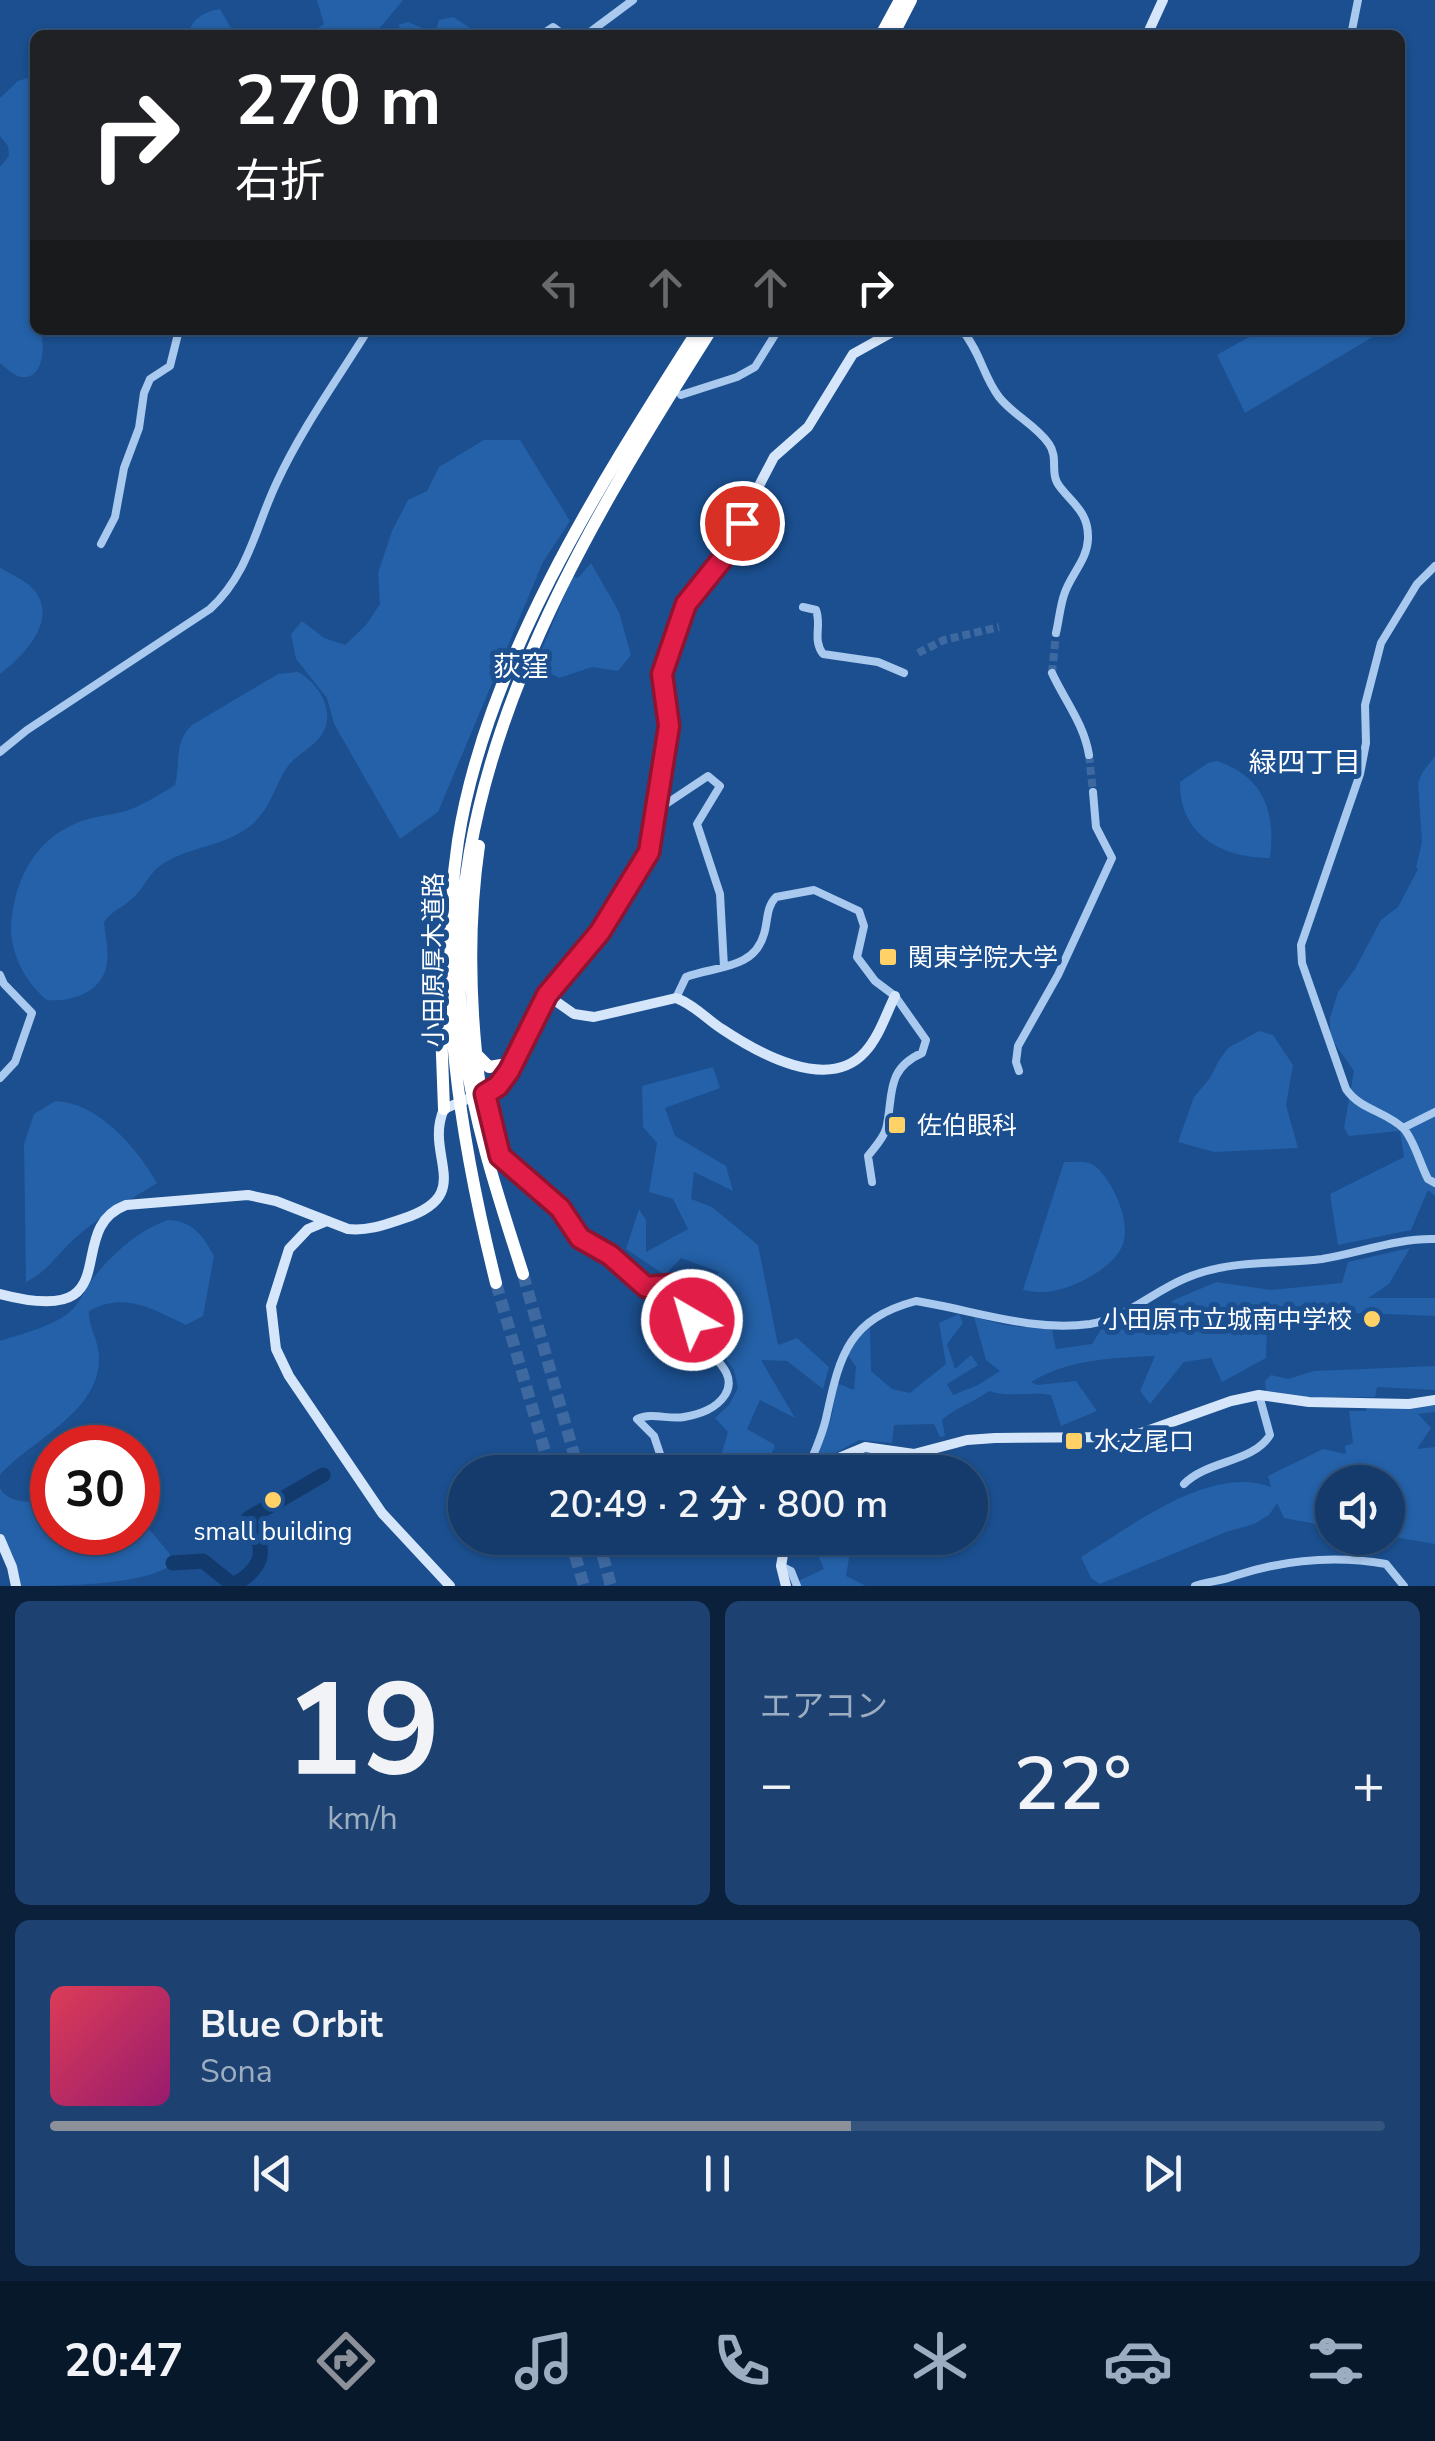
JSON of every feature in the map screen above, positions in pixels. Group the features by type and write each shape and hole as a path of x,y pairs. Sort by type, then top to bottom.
{"highway":[{"path":"884,30 900,0"},
{"path":"895,30 911,0"},
{"name":"小田原厚木道路","path":"496,1283 475,1198 464,1048 455,993 453,882 470,785 513,664 544,594 601,486 703,335"},
{"name":"小田原厚木道路","path":"455,993 473,834 498,735 538,631 565,575 704,335"},
{"path":"483,1095 475,1052 474,890 498,735"},
{"path":"444,1109 439,974 444,921 453,882"},
{"path":"475,1052 488,1067 514,1063"},
{"name":"小田原厚木道路","path":"469,1117 523,1274"}],"street":[{"path":"593,30 633,0"},
{"path":"1150,30 1163,0"},
{"path":"1352,30 1358,0"},
{"path":"101,544 115,517 124,468 139,428 144,393 150,379 170,366 178,335"},
{"path":"0,752 27,730 210,610 231,590 276,482 365,335"},
{"path":"681,395 755,368 775,335"},
{"path":"0,1294 54,1304 76,1294 106,1218 126,1206 248,1196 276,1202 348,1229 366,1230 412,1216 436,1203 445,1182 439,1126 444,1109 498,1086 514,1063 547,995 600,932 646,858 669,726 662,674 682,612 734,542 774,457 808,426 853,354 887,335"},
{"path":"966,335 978,351 1001,400 1049,443 1056,454 1054,478 1083,513 1088,541 1085,556 1064,592 1056,633"},
{"path":"1435,566 1417,584 1382,643 1365,705 1366,743 1360,774 1300,953 1346,1089 1353,1100 1403,1128 1428,1179 1435,1183"},
{"path":"803,607 816,610 816,643 824,654 878,662 904,673"},
{"path":"1052,672 1060,692 1082,724 1090,756"},
{"path":"657,806 708,776 720,786 697,824 720,894 724,967"},
{"path":"1019,1071 1018,1046 1058,975 1112,858 1096,827 1094,792"},
{"path":"676,998 686,977 742,963 756,952 773,899 814,890 861,914 864,926 857,957 872,977 896,996 926,1040 922,1053 906,1062 889,1090 885,1133 868,1156 872,1182"},
{"path":"0,976 32,1013 15,1062 0,1078"},
{"path":"547,995 574,1014 594,1017 676,998 721,1029 803,1071 845,1065 862,1056 896,996"},
{"path":"483,1095 500,1156 560,1208 580,1238 610,1255 646,1287 672,1285 682,1290 698,1338 729,1380 728,1390 714,1407 680,1418 644,1416 637,1420 654,1436 660,1455"},
{"path":"1403,1128 1435,1112"},
{"path":"327,1220 308,1229 289,1248 271,1306 276,1349 289,1376 382,1514 450,1586"},
{"path":"813,1455 832,1383 848,1342 902,1304 916,1301 1008,1321 1086,1324 1112,1320 1184,1278 1222,1266 1317,1259 1435,1239"},
{"path":"1184,1484 1194,1473 1263,1446 1270,1435 1259,1396"},
{"path":"845,1455 864,1447 914,1454 967,1440 995,1438 1130,1437 1231,1401 1259,1396 1310,1402 1409,1404 1435,1400"},
{"path":"0,1539 16,1586"},
{"path":"783,1555 781,1566 786,1586"},
{"path":"1195,1586 1234,1582 1254,1568 1294,1561 1360,1560 1386,1564 1404,1586"},
{"path":"781,1566 792,1571 797,1586"}],"shaded area":[{"path":"317,0 403,0 378,30 315,30 324,24"},
{"path":"220,9 232,30 190,30 192,24"},
{"path":"453,17 472,29 436,30 439,20"},
{"path":"408,22 428,30 402,30 398,25"},
{"path":"30,77 30,335 41,335 43,344 35,373 21,377 0,363 0,167 9,156 8,146 0,136 0,98 18,81"},
{"path":"1252,335 1376,335 1245,413 1217,355"},
{"path":"484,440 520,440 570,521 543,562 438,812 400,839 334,724 327,698 296,659 291,634 302,621 324,638 345,645 366,625 380,604 378,573 392,531 408,500 427,491 439,467"},
{"path":"591,563 619,612 631,655 618,671 592,667 559,678 535,665 573,576 578,578"},
{"path":"0,568 33,589 43,612 36,636 0,674"},
{"path":"298,672 324,700 325,728 286,769 262,814 239,833 159,867 133,898 104,922 107,957 100,981 76,997 47,1000 20,966 11,936 13,907 32,859 55,835 70,826 134,808 175,785 180,746 192,725 278,674"},
{"path":"1435,756 1435,1196 1428,1190 1411,1230 1338,1245 1330,1194 1404,1157 1400,1131 1349,1136 1344,1128 1354,1071 1330,1037 1330,1018 1338,992 1381,920 1398,907 1418,869 1422,842 1418,783"},
{"path":"1217,761 1246,776 1263,798 1271,826 1270,858 1220,848 1195,829 1187,816 1180,782"},
{"path":"1259,1031 1273,1035 1293,1065 1286,1105 1298,1148 1214,1152 1178,1142 1194,1097 1228,1048"},
{"path":"713,1067 720,1088 665,1108 675,1136 726,1166 733,1191 694,1172 691,1199 712,1207 758,1245 778,1345 797,1338 829,1367 823,1389 787,1361 761,1360 795,1418 760,1400 747,1429 775,1445 771,1455 721,1455 728,1432 715,1418 729,1405 738,1388 734,1370 706,1333 725,1318 696,1297 719,1272 681,1258 665,1275 626,1249 639,1209 646,1220 646,1252 688,1229 673,1199 649,1192 657,1143 643,1127 642,1086"},
{"path":"55,1101 86,1109 115,1129 157,1183 92,1224 46,1269 26,1282 24,1144 34,1114"},
{"path":"1064,1162 1092,1164 1108,1181 1125,1224 1123,1244 1111,1262 1079,1283 1046,1292 1023,1290"},
{"path":"168,1220 184,1223 206,1242 214,1256 203,1316 186,1325 126,1302 89,1311 99,1357 97,1376 89,1394 61,1425 30,1425 30,1449 0,1475 0,1341 64,1316 119,1251"},
{"path":"1410,1248 1389,1284 1368,1298 1435,1298 1435,1316 1360,1313 1267,1323 1266,1358 1222,1382 1211,1358 1184,1362 1150,1404 1140,1391 1155,1356 1076,1364 1031,1382 1037,1385 1076,1381 1097,1411 1061,1426 1051,1395 989,1391 942,1420 945,1436 940,1437 934,1424 894,1425 892,1443 859,1440 832,1455 818,1455 832,1415 837,1383 854,1390 856,1367 847,1354 852,1342 870,1328 871,1371 892,1389 910,1393 946,1364 939,1323 959,1314 963,1323 947,1344 955,1369 971,1355 978,1365 947,1384 953,1395 1000,1371 986,1360 974,1317 1052,1330 1056,1349 1092,1344 1103,1326 1160,1315 1174,1300 1216,1282 1271,1290 1342,1283 1348,1262"},
{"path":"1435,1366 1435,1390 1377,1387 1375,1397 1310,1397 1266,1391 1265,1381 1271,1375 1288,1379 1314,1371"},
{"path":"1367,1406 1435,1406 1435,1412 1418,1414 1431,1428 1417,1449 1435,1447 1435,1544 1405,1539 1405,1465 1315,1465 1315,1524 1284,1518 1277,1503 1269,1515 1254,1524 1100,1584 1091,1578 1081,1557 1172,1502 1223,1484 1247,1482 1271,1487 1268,1476 1323,1449 1346,1454 1345,1446 1353,1443 1349,1411 1366,1411"},
{"path":"0,1488 10,1498 30,1502 30,1555 160,1555 160,1542 173,1563 161,1571 123,1580 15,1586 13,1555 0,1543"},
{"path":"818,1555 850,1555 846,1576 866,1586 795,1586 794,1583 824,1569"}],"waterway":[{"path":"173,1563 203,1561 233,1585 259,1561 260,1548 249,1518 323,1475"}],"tunnel":[{"path":"918,653 944,640 999,627"},
{"path":"1052,673 1056,633"},
{"path":"1089,755 1093,792"},
{"path":"523,1274 574,1455"},
{"path":"496,1283 546,1455"},
{"path":"575,1555 584,1586"},
{"path":"603,1555 611,1586"}],"place":[{"name":"関東学院大学","path":"888,957"},
{"name":"佐伯眼科","path":"897,1125"},
{"name":"小田原市立城南中学校","path":"1372,1319"},
{"name":"水之尾口","path":"1074,1441"},
{"name":"small building","path":"273,1500"}],"district":[{"name":"荻窪","path":"521,666"},
{"name":"緑四丁目","path":"1305,762"}],"route":[{"path":"692,1320 682,1290 672,1285 646,1287 623,1264 580,1238 560,1208 500,1156 485,1094 498,1086 509,1071 547,995 600,932 649,852 669,726 662,674 686,604 727,553 742,523"}]}
